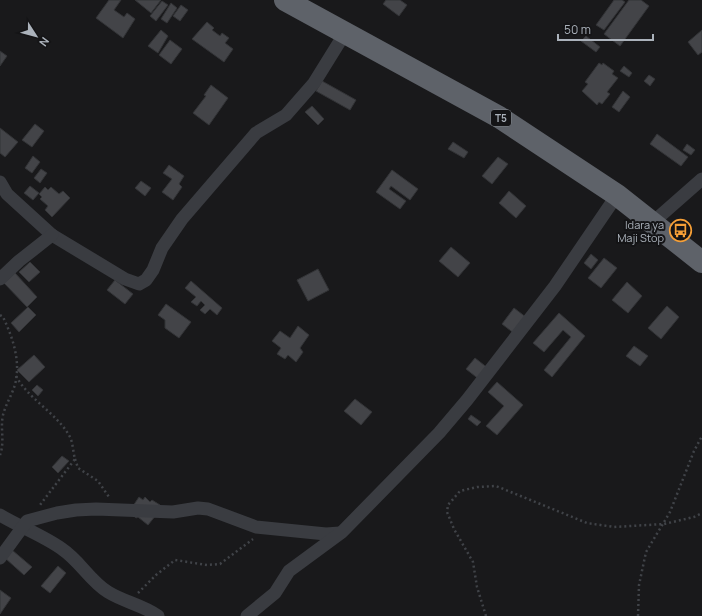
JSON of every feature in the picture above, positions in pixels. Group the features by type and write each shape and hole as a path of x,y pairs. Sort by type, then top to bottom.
{"highway":[{"name":"T5","path":"285,0 499,117 617,195 702,262"}],"street":[{"path":"0,182 8,194 52,235 125,279 135,284 140,284 146,280 153,270 162,248 182,219 256,133 286,115 314,83 345,34"},
{"path":"652,223 702,179"},
{"path":"247,616 275,593 289,571 342,532 439,433 467,400 555,286 617,195"},
{"path":"0,279 19,260 52,235"},
{"path":"0,558 24,524 63,512 114,510 173,512 198,508 208,509 251,525 276,530 326,534 342,532"},
{"path":"0,515 24,524 61,548 76,560 97,583 108,592 150,610 158,616"}],"path":[{"path":"0,315 3,317 15,344 16,376 2,415 3,447 0,454"},
{"path":"16,376 23,388 49,410 71,438 78,468 98,481 114,510"},
{"path":"638,616 639,585 642,562 650,544 664,524 702,436"},
{"path":"24,524 59,482 75,459"},
{"path":"486,616 477,586 473,562 454,529 447,512 448,505 460,492 477,487 496,486 587,523 599,526 614,527 664,524 694,517 702,513"},
{"path":"132,603 141,588 175,560 207,565 220,564 251,540 276,530"}],"building":[{"path":"109,0 121,0 114,10 124,17 127,13 135,19 123,38 96,18"},
{"path":"135,0 161,0 151,13"},
{"path":"386,0 400,0 407,5 399,16 383,4"},
{"path":"614,0 622,0 625,2 604,30 596,25"},
{"path":"629,0 641,0 649,6 620,46 604,34"},
{"path":"162,1 168,5 156,21 150,16"},
{"path":"171,3 177,8 167,23 161,19"},
{"path":"181,5 188,10 180,21 173,16"},
{"path":"207,22 214,28 212,30 220,36 222,33 229,38 225,43 233,49 224,62 192,39"},
{"path":"161,30 168,36 158,53 148,46"},
{"path":"702,30 702,52 698,55 688,42"},
{"path":"586,36 600,47 596,52 581,41"},
{"path":"170,40 182,49 171,64 159,55"},
{"path":"0,51 7,56 0,66"},
{"path":"599,63 602,65 603,63 614,71 612,74 618,78 607,92 610,94 602,104 599,102 597,105 582,91 588,84 585,82"},
{"path":"624,66 632,73 629,77 620,71"},
{"path":"649,75 655,79 650,86 644,81"},
{"path":"322,81 356,100 350,110 316,91"},
{"path":"211,85 228,98 209,125 193,113 206,96 204,95"},
{"path":"623,91 630,97 619,112 612,107"},
{"path":"312,106 324,119 318,125 305,112"},
{"path":"35,124 44,131 32,147 22,140"},
{"path":"0,128 18,142 5,157 0,153"},
{"path":"657,134 688,157 681,166 650,144"},
{"path":"453,142 468,152 464,158 448,149"},
{"path":"687,144 695,150 691,155 683,150"},
{"path":"33,156 40,162 32,173 25,168"},
{"path":"498,157 508,164 492,184 482,176"},
{"path":"169,165 184,176 179,184 182,187 173,200 162,192 172,179 163,173"},
{"path":"41,169 47,173 40,183 34,178"},
{"path":"392,170 418,189 410,200 391,186 389,189 406,201 400,209 376,192"},
{"path":"141,181 151,188 145,196 135,188"},
{"path":"30,186 39,193 33,200 24,193"},
{"path":"45,187 48,190 51,187 59,194 63,191 70,198 52,217 45,210 48,206 40,199 42,197 39,194"},
{"path":"509,191 526,206 516,218 499,203"},
{"path":"451,247 470,263 458,277 439,261"},
{"path":"591,254 598,260 591,269 584,263"},
{"path":"604,258 617,268 601,288 588,278"},
{"path":"30,262 40,272 29,282 19,272"},
{"path":"318,269 329,290 308,301 297,280"},
{"path":"15,273 37,297 27,307 4,283"},
{"path":"115,280 133,294 125,304 107,290"},
{"path":"191,281 222,308 217,315 210,309 205,314 200,310 205,305 201,301 197,306 191,302 196,297 185,288"},
{"path":"627,282 642,296 628,313 612,300"},
{"path":"166,304 191,322 179,338 165,328 165,320 158,315"},
{"path":"667,306 679,317 661,339 648,328"},
{"path":"28,307 36,315 19,332 11,323"},
{"path":"514,308 527,318 515,334 502,324"},
{"path":"559,313 585,336 552,377 544,370 571,337 563,330 544,352 533,343"},
{"path":"298,326 309,335 300,348 303,352 296,362 288,355 285,359 277,354 281,348 272,341 280,331 290,338"},
{"path":"634,346 648,356 640,366 626,356"},
{"path":"34,355 45,367 29,382 17,370"},
{"path":"475,358 489,369 480,380 466,369"},
{"path":"497,382 523,405 497,435 486,426 504,406 488,392"},
{"path":"37,385 43,390 38,396 32,390"},
{"path":"355,399 372,412 361,425 344,411"},
{"path":"471,415 481,422 477,426 468,419"},
{"path":"62,456 69,461 58,473 52,467"},
{"path":"139,497 143,500 145,497 150,502 152,500 160,505 158,508 160,510 148,525 129,512"},
{"path":"12,550 32,567 24,575 5,558"},
{"path":"58,566 66,573 50,593 41,586"},
{"path":"0,590 11,598 0,614"}],"place":[{"name":"Idara ya Maji Stop","path":"680,231"}]}
